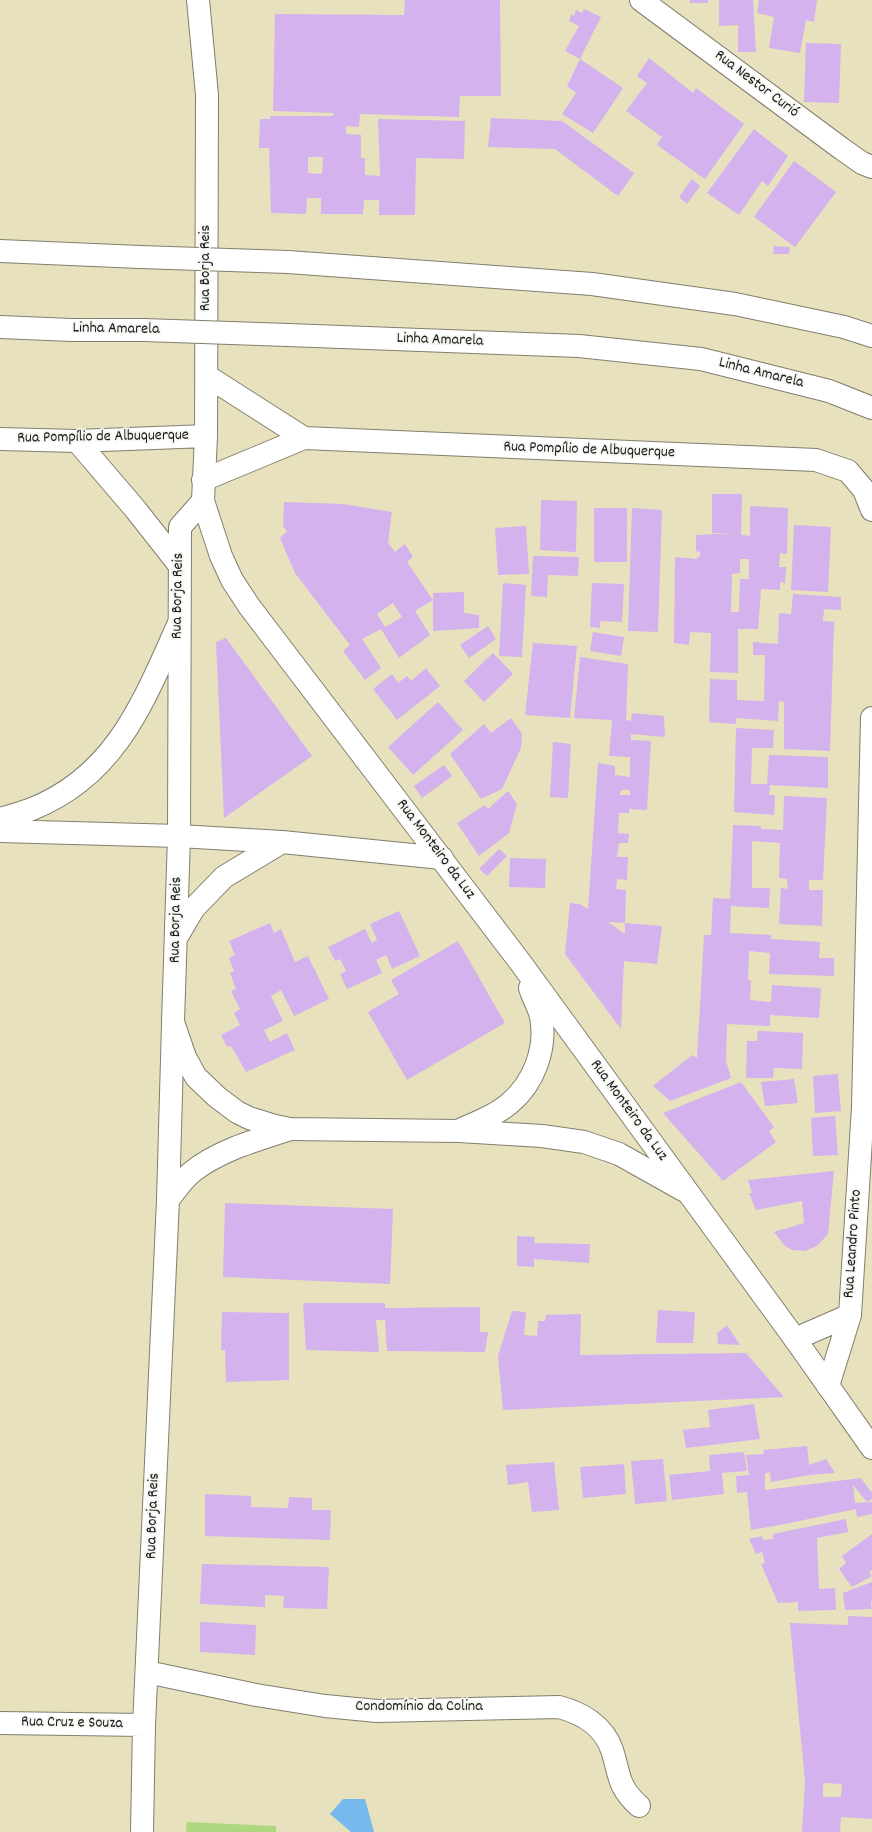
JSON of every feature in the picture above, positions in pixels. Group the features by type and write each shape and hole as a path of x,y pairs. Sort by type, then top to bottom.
{"main road":[{"name":"Rua Borja Reis","path":"142,1832 144,1725 168,1200 177,936 179,836 180,527 203,501 206,436 207,95 198,0"},
{"name":"Rua Nestor Curió","path":"641,0 842,149 862,163 872,167"},
{"path":"0,252 288,262 592,284 735,304 844,327 872,336"},
{"name":"Linha Amarela","path":"0,327 72,330 144,330 579,346 701,359 829,391 872,408"},
{"path":"0,341 72,330"},
{"path":"207,376 304,438"},
{"name":"Rua Pompílio de Albuquerque","path":"0,439 77,441 206,436"},
{"name":"Rua Pompílio de Albuquerque","path":"203,480 304,438 816,460 848,471 864,490 872,510"},
{"path":"77,441 136,510 180,566"},
{"name":"Rua Monteiro da Luz","path":"203,501 221,556 232,580 254,612 520,962 685,1191 795,1339 872,1448"},
{"path":"0,819 33,809 70,789 114,749 139,711 179,623"},
{"name":"Rua Leandro Pinto","path":"828,1386 850,1314 868,1107 872,718"},
{"path":"0,831 179,836 282,842 442,858"},
{"path":"177,936 194,908 224,877 282,842"},
{"path":"459,1131 490,1116 510,1102 527,1084 539,1058 543,1039 541,1016 520,962"},
{"name":"Rua Monteiro da Luz","path":"174,1022 185,1057 196,1077 217,1097 237,1112 249,1118 290,1129 459,1131 542,1136 584,1142 619,1154 685,1191"},
{"path":"168,1200 191,1172 225,1152 290,1129"},
{"name":"Rua Leandro Pinto","path":"795,1339 850,1314"},
{"name":"Condomínio da Colina","path":"147,1672 256,1695 325,1706 377,1711 559,1707 574,1711 590,1720 604,1734 612,1749 616,1770 623,1787 630,1798 639,1806"},
{"name":"Rua Cruz e Souza","path":"0,1723 144,1725"}],"green space":[{"path":"187,1822 276,1826 276,1832 186,1832"}],"water":[{"path":"343,1799 365,1799 374,1832 351,1832 330,1814"}],"building":[{"path":"405,0 500,0 501,96 460,96 459,117 360,114 359,127 346,126 346,134 361,135 361,158 365,158 365,175 380,176 378,119 465,121 464,159 416,158 415,215 379,215 379,200 364,200 363,214 321,214 321,198 307,198 306,214 271,213 269,148 259,148 260,119 270,119 270,116 333,116 334,113 273,111 275,14 404,15","holes":["308,157 323,157 322,174 308,173"]},
{"path":"690,0 708,0 708,3 690,3"},
{"path":"719,0 753,0 756,52 738,52 738,25 719,26"},
{"path":"759,0 817,0 814,22 806,20 800,53 769,48 774,17 757,13"},
{"path":"584,9 601,17 580,59 565,51 579,26 569,21 571,14 574,16 576,10 582,13"},
{"path":"806,43 841,44 839,103 804,102"},
{"path":"649,58 693,93 696,88 744,124 705,179 657,145 662,137 626,111 647,83 637,76"},
{"path":"580,59 623,88 593,133 562,114 576,93 567,86"},
{"path":"491,118 562,121 634,173 618,196 555,149 488,147"},
{"path":"754,129 788,156 768,186 762,181 739,215 707,193"},
{"path":"794,161 836,192 795,247 754,217"},
{"path":"692,179 700,186 687,204 679,197"},
{"path":"774,246 790,247 789,254 773,254"},
{"path":"712,494 742,494 741,535 750,536 750,506 788,508 787,554 780,553 779,567 786,567 785,583 780,582 780,590 761,589 758,629 738,629 738,673 710,672 711,633 690,632 689,645 674,643 675,557 696,559 700,556 700,552 696,551 696,535 734,533 712,533","holes":["740,559 749,559 749,579 740,579 739,612 731,612 732,574 740,573"]},
{"path":"541,500 577,501 576,552 540,550"},
{"path":"284,502 343,504 392,512 388,543 395,552 405,544 413,557 407,562 433,600 415,611 430,635 399,658 381,629 362,639 381,668 365,680 343,651 350,645 295,573 280,538 287,531 283,526","holes":["393,603 402,617 385,627 377,614"]},
{"path":"594,508 627,508 627,562 594,562"},
{"path":"632,508 662,510 658,632 628,631"},
{"path":"794,525 831,527 828,592 791,590"},
{"path":"526,526 529,574 498,575 495,528"},
{"path":"533,556 579,557 578,576 548,575 547,597 531,596"},
{"path":"503,583 526,585 522,657 499,656"},
{"path":"592,583 624,584 622,622 600,621 600,628 590,627"},
{"path":"464,592 464,613 479,615 479,628 433,631 433,593"},
{"path":"793,594 841,597 841,610 824,609 823,621 834,622 830,751 784,749 784,702 779,701 778,721 736,718 736,724 709,722 710,679 737,680 737,700 764,701 765,655 753,655 753,642 778,644 779,613 791,614"},
{"path":"488,626 496,639 469,658 460,645"},
{"path":"593,632 624,637 621,656 590,651"},
{"path":"226,638 312,756 224,818 216,642"},
{"path":"533,643 577,646 570,718 525,715"},
{"path":"493,653 513,674 484,702 464,681"},
{"path":"580,657 628,664 626,720 631,721 632,713 664,716 665,737 631,734 631,740 651,741 647,810 629,809 629,813 619,813 618,833 629,834 628,843 619,843 617,857 628,857 627,880 617,879 616,889 626,890 625,923 662,926 657,964 624,961 621,1029 565,954 570,903 580,904 588,909 598,763 615,766 615,775 630,777 630,757 609,756 612,720 574,718","holes":["621,790 630,790 630,795 620,795","608,922 625,923 625,934"]},
{"path":"426,668 440,686 397,720 373,689 392,674 398,683 407,676 411,681"},
{"path":"438,702 463,730 413,775 388,747"},
{"path":"511,718 522,734 521,748 502,789 481,799 450,754 484,724 491,733"},
{"path":"736,728 774,730 773,748 752,748 751,784 767,784 769,755 828,757 828,788 770,785 769,795 775,795 774,815 734,812"},
{"path":"553,742 571,744 568,798 550,797"},
{"path":"444,765 452,776 422,798 414,786"},
{"path":"508,791 517,804 509,833 479,856 457,823 485,805 488,809"},
{"path":"784,796 827,798 823,880 809,880 809,890 823,890 822,926 779,924 781,888 788,889 787,879 779,878 780,843 752,841 752,888 770,888 769,908 731,906 730,933 771,935 771,939 820,942 819,958 834,958 834,976 769,974 770,953 749,951 748,980 751,980 750,1000 771,1002 772,985 821,988 819,1018 770,1015 770,1026 727,1024 726,1061 731,1078 670,1101 653,1086 692,1055 697,1058 704,935 711,935 713,898 730,899 733,825 761,826 761,829 783,830"},
{"path":"499,849 507,856 487,876 479,869"},
{"path":"510,858 546,859 545,888 509,887"},
{"path":"399,911 420,956 392,969 386,955 376,960 382,973 347,989 340,974 346,971 340,959 335,961 328,947 365,929 372,943 377,940 370,924"},
{"path":"270,923 274,933 281,929 295,962 308,956 329,999 294,1016 281,990 271,996 283,1021 264,1030 270,1042 287,1033 295,1050 246,1072 231,1046 227,1047 221,1035 240,1025 234,1013 240,1009 231,991 236,989 230,973 234,971 229,958 235,955 229,941"},
{"path":"458,941 505,1023 407,1080 368,1012 399,994 391,980"},
{"path":"758,1031 803,1033 802,1069 774,1068 773,1078 746,1078 747,1041 757,1041"},
{"path":"838,1074 841,1111 815,1113 813,1076"},
{"path":"794,1079 798,1103 765,1106 761,1082"},
{"path":"741,1082 774,1127 769,1131 776,1142 723,1181 663,1113"},
{"path":"835,1116 838,1155 813,1156 811,1118"},
{"path":"834,1171 828,1234 817,1246 805,1251 792,1250 784,1245 774,1232 804,1223 802,1201 756,1210 749,1193 752,1193 748,1180"},
{"path":"225,1203 393,1209 390,1284 223,1277"},
{"path":"517,1236 535,1237 534,1243 590,1244 589,1263 534,1259 534,1267 517,1266"},
{"path":"303,1303 385,1303 385,1308 480,1307 480,1332 488,1332 485,1352 387,1351 385,1320 376,1320 379,1352 306,1350"},
{"path":"658,1310 695,1312 693,1343 656,1343"},
{"path":"512,1311 526,1312 524,1335 537,1336 538,1321 545,1321 546,1315 581,1314 580,1355 746,1353 784,1397 503,1410 498,1356"},
{"path":"222,1312 289,1313 289,1380 226,1382 225,1350 221,1350"},
{"path":"727,1325 740,1345 718,1344 717,1333"},
{"path":"754,1404 760,1439 686,1448 683,1430 710,1427 708,1410"},
{"path":"807,1446 809,1465 826,1459 835,1473 810,1475 771,1482 770,1472 765,1474 765,1490 861,1478 872,1493 872,1499 867,1502 853,1485 855,1503 872,1502 872,1514 857,1517 856,1509 751,1530 747,1492 737,1493 736,1476 749,1475 746,1455 764,1454 763,1450"},
{"path":"744,1452 747,1471 722,1473 724,1494 672,1500 669,1475 710,1471 709,1455"},
{"path":"663,1459 667,1501 635,1504 631,1461"},
{"path":"554,1462 559,1510 532,1512 528,1482 508,1485 506,1465"},
{"path":"624,1464 626,1494 583,1498 580,1467"},
{"path":"205,1494 251,1496 251,1507 288,1508 289,1497 312,1498 312,1510 331,1510 330,1540 205,1536"},
{"path":"846,1519 848,1532 817,1538 819,1589 835,1588 836,1610 798,1611 798,1602 778,1603 761,1564 765,1563 762,1552 756,1554 749,1539 762,1536 763,1540 773,1539 773,1534"},
{"path":"872,1534 872,1570 869,1572 872,1576 852,1587 839,1569 846,1563 842,1556"},
{"path":"202,1564 329,1567 327,1609 283,1608 284,1596 265,1595 265,1607 200,1604"},
{"path":"872,1582 872,1609 845,1610 843,1593"},
{"path":"848,1616 872,1617 872,1819 841,1817 840,1832 802,1832 805,1782 790,1623 848,1625","holes":["823,1783 842,1784 841,1797 823,1797"]},
{"path":"200,1622 256,1625 255,1655 200,1652"}]}
